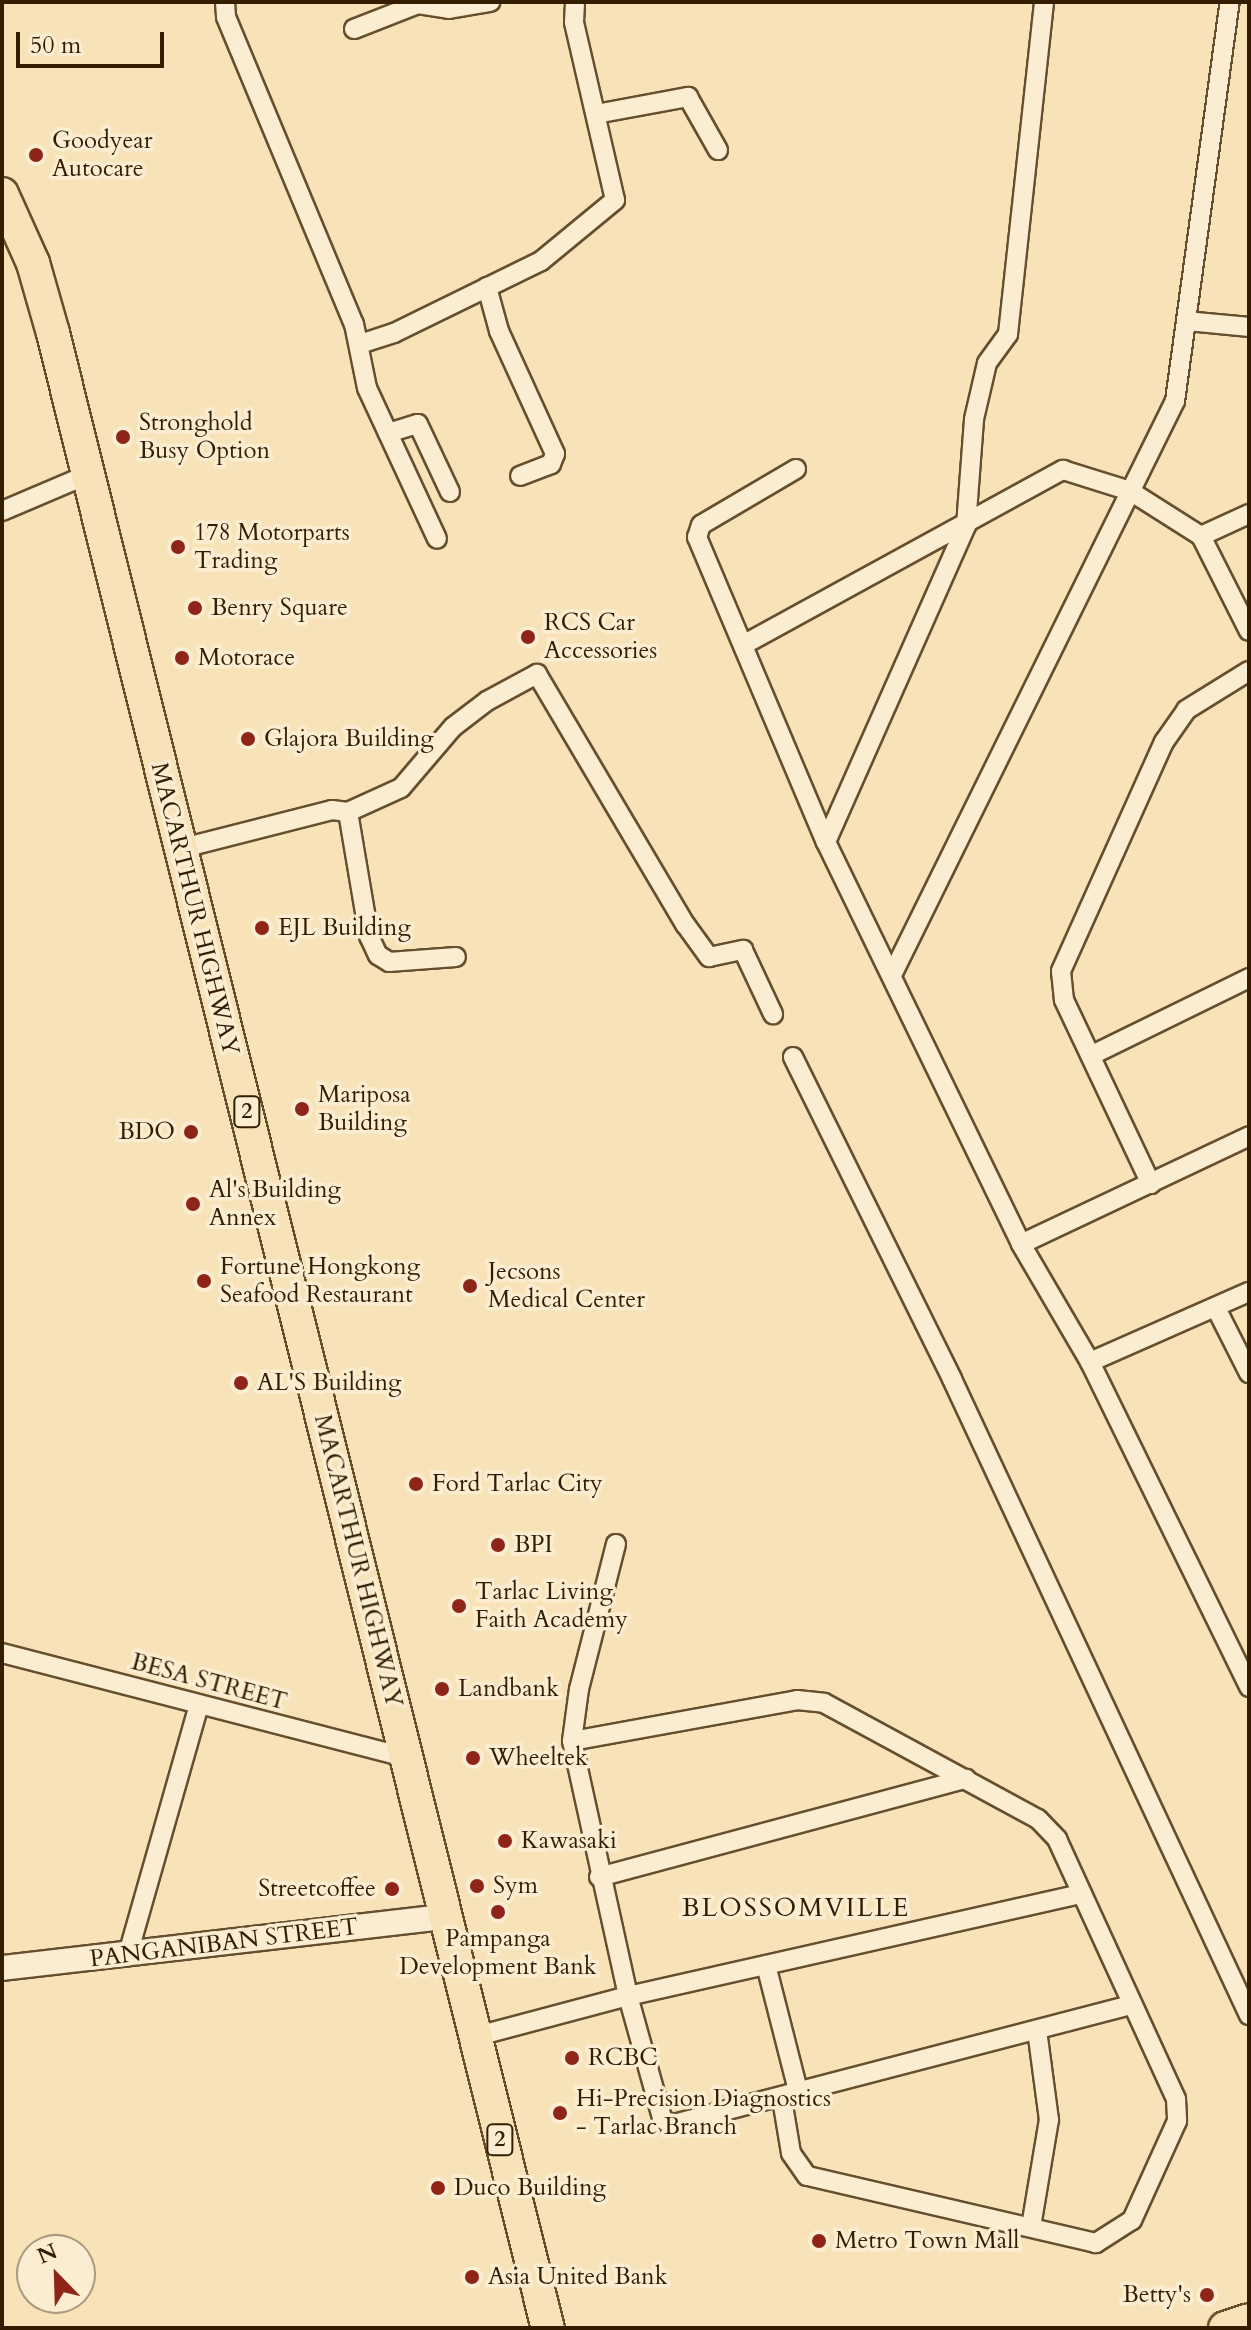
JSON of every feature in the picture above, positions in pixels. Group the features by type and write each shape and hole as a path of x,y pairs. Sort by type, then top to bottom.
{"highway":[{"name":"MACARTHUR HIGHWAY","path":"2,194 33,263 548,2328"},
{"path":"1225,2328 1249,2320"}],"street":[{"path":"225,2 226,17 360,344 367,388 437,539"},
{"path":"354,29 418,4 449,9 490,2"},
{"path":"360,344 394,333 541,261 615,200 574,22 575,2"},
{"path":"826,842 966,526 974,419 987,363 1008,334 1044,2"},
{"path":"892,975 1175,401 1230,2"},
{"path":"596,114 688,97 718,150"},
{"path":"487,287 499,331 555,454 551,464 520,476"},
{"path":"1186,321 1249,327"},
{"path":"388,433 418,424 450,492"},
{"path":"796,469 697,530 826,842 1021,1244 1090,1362 1249,1687"},
{"path":"743,645 966,526 1063,470 1130,491 1201,536 1249,631"},
{"path":"2,511 87,475"},
{"path":"1201,536 1249,514"},
{"path":"1151,1184 1064,1000 1061,971 1164,742 1186,710 1249,671"},
{"path":"179,849 332,810 348,812 401,788 453,727 487,701 537,674 685,924 709,957 743,950 773,1014"},
{"path":"348,812 369,936 378,955 389,962 456,957"},
{"path":"1092,1055 1249,978"},
{"path":"793,1057 959,1393 1249,2015"},
{"path":"1021,1244 1249,1136"},
{"path":"1090,1362 1249,1292"},
{"path":"1216,1308 1249,1373"},
{"path":"616,1544 579,1689 572,1741 599,1877 662,2118 670,2125 791,2097 1130,2005"},
{"name":"BESA STREET","path":"2,1653 405,1757"},
{"path":"572,1741 797,1700 824,1703 1038,1819 1057,1839 1130,2005 1176,2099 1177,2121 1132,2220 1113,2236 1096,2243 807,2176 791,2153 791,2097 766,1965"},
{"path":"128,1954 199,1705"},
{"path":"599,1877 966,1779"},
{"path":"474,2037 628,1996 1082,1894"},
{"name":"PANGANIBAN STREET","path":"2,1968 446,1917"},
{"path":"1031,2227 1049,2120 1037,2030"}],"place":[{"name":"Goodyear Autocare","path":"36,155"},
{"name":"Stronghold Busy Option","path":"123,437"},
{"name":"178 Motorparts Trading","path":"178,547"},
{"name":"Benry Square","path":"195,608"},
{"name":"RCS Car Accessories","path":"528,637"},
{"name":"Motorace","path":"182,658"},
{"name":"Glajora Building","path":"248,739"},
{"name":"EJL Building","path":"262,928"},
{"name":"Mariposa Building","path":"302,1109"},
{"name":"BDO","path":"191,1132"},
{"name":"Al's Building Annex","path":"193,1204"},
{"name":"Fortune Hongkong Seafood Restaurant","path":"204,1281"},
{"name":"Jecsons Medical Center","path":"470,1286"},
{"name":"AL'S Building","path":"241,1383"},
{"name":"Ford Tarlac City","path":"416,1484"},
{"name":"BPI","path":"498,1545"},
{"name":"Tarlac Living Faith Academy","path":"459,1606"},
{"name":"Landbank","path":"442,1689"},
{"name":"Wheeltek","path":"473,1758"},
{"name":"Kawasaki","path":"505,1841"},
{"name":"Sym","path":"477,1886"},
{"name":"Streetcoffee","path":"392,1889"},
{"name":"Pampanga Development Bank","path":"498,1912"},
{"name":"RCBC","path":"572,2058"},
{"name":"Hi-Precision Diagnostics - Tarlac Branch","path":"560,2113"},
{"name":"Duco Building","path":"438,2188"},
{"name":"Metro Town Mall","path":"819,2241"},
{"name":"Asia United Bank","path":"472,2277"},
{"name":"Betty's","path":"1207,2295"}],"district":[{"name":"BLOSSOMVILLE","path":"796,1908"}]}
